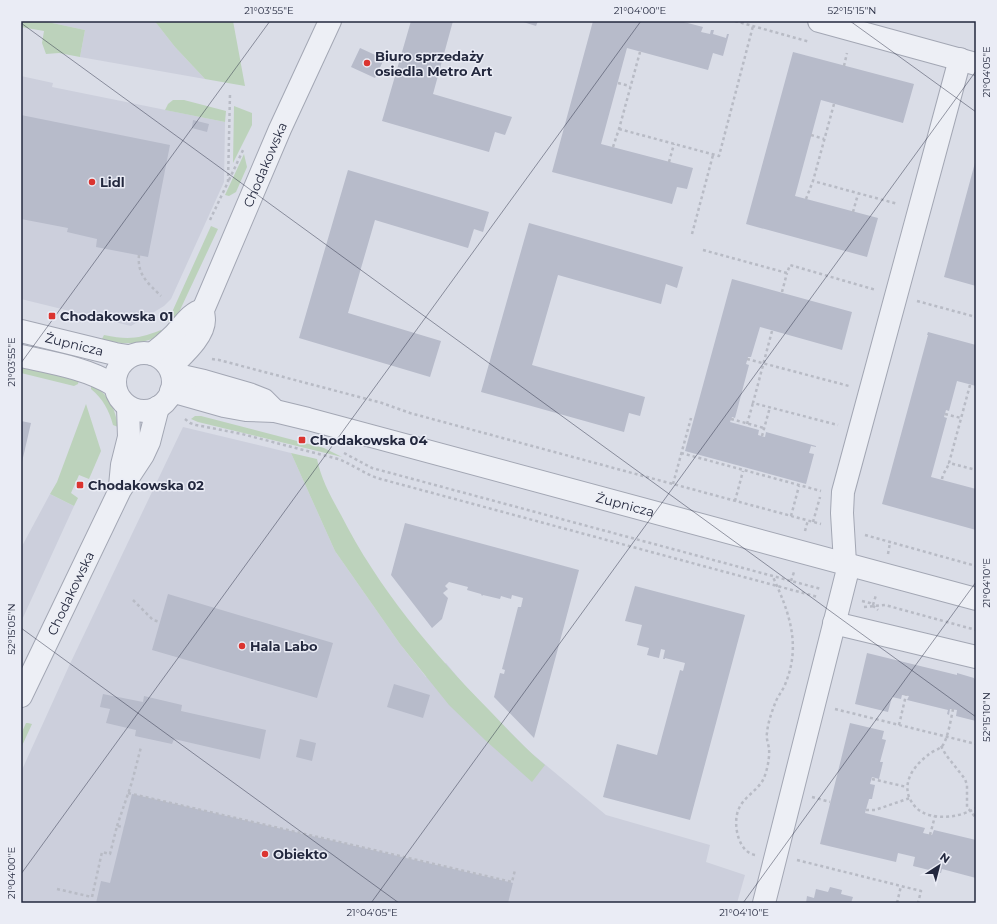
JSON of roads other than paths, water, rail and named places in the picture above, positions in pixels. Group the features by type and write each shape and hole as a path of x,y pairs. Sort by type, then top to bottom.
{"street":[{"name":"Chodakowska","path":"21,696 120,490 144,455 167,389 202,329 204,320 202,310 280,129 330,21"},
{"path":"764,903 841,595 847,564 842,529 844,492 896,295 968,62 819,21"},
{"path":"152,354 174,335 191,315 202,310"},
{"name":"Żupnicza","path":"21,331 128,356"},
{"path":"145,352 152,354 160,357 167,389 151,410 135,410 121,401 116,393 114,377 117,368 128,356 145,352"},
{"name":"Żupnicza","path":"21,356 86,371 101,377 114,385"},
{"name":"Żupnicza","path":"167,389 224,406 246,410 275,411 976,599"},
{"name":"Chodakowska","path":"120,490 122,465 129,437 128,406"},
{"path":"834,623 976,657"}],"place":[{"name":"Biuro sprzedaży osiedla Metro Art","path":"367,63"},
{"name":"Lidl","path":"92,182"},
{"name":"Chodakowska 01","path":"52,316"},
{"name":"Chodakowska 04","path":"302,440"},
{"name":"Chodakowska 02","path":"80,485"},
{"name":"Hala Labo","path":"242,646"},
{"name":"Obiekto","path":"265,854"}]}
